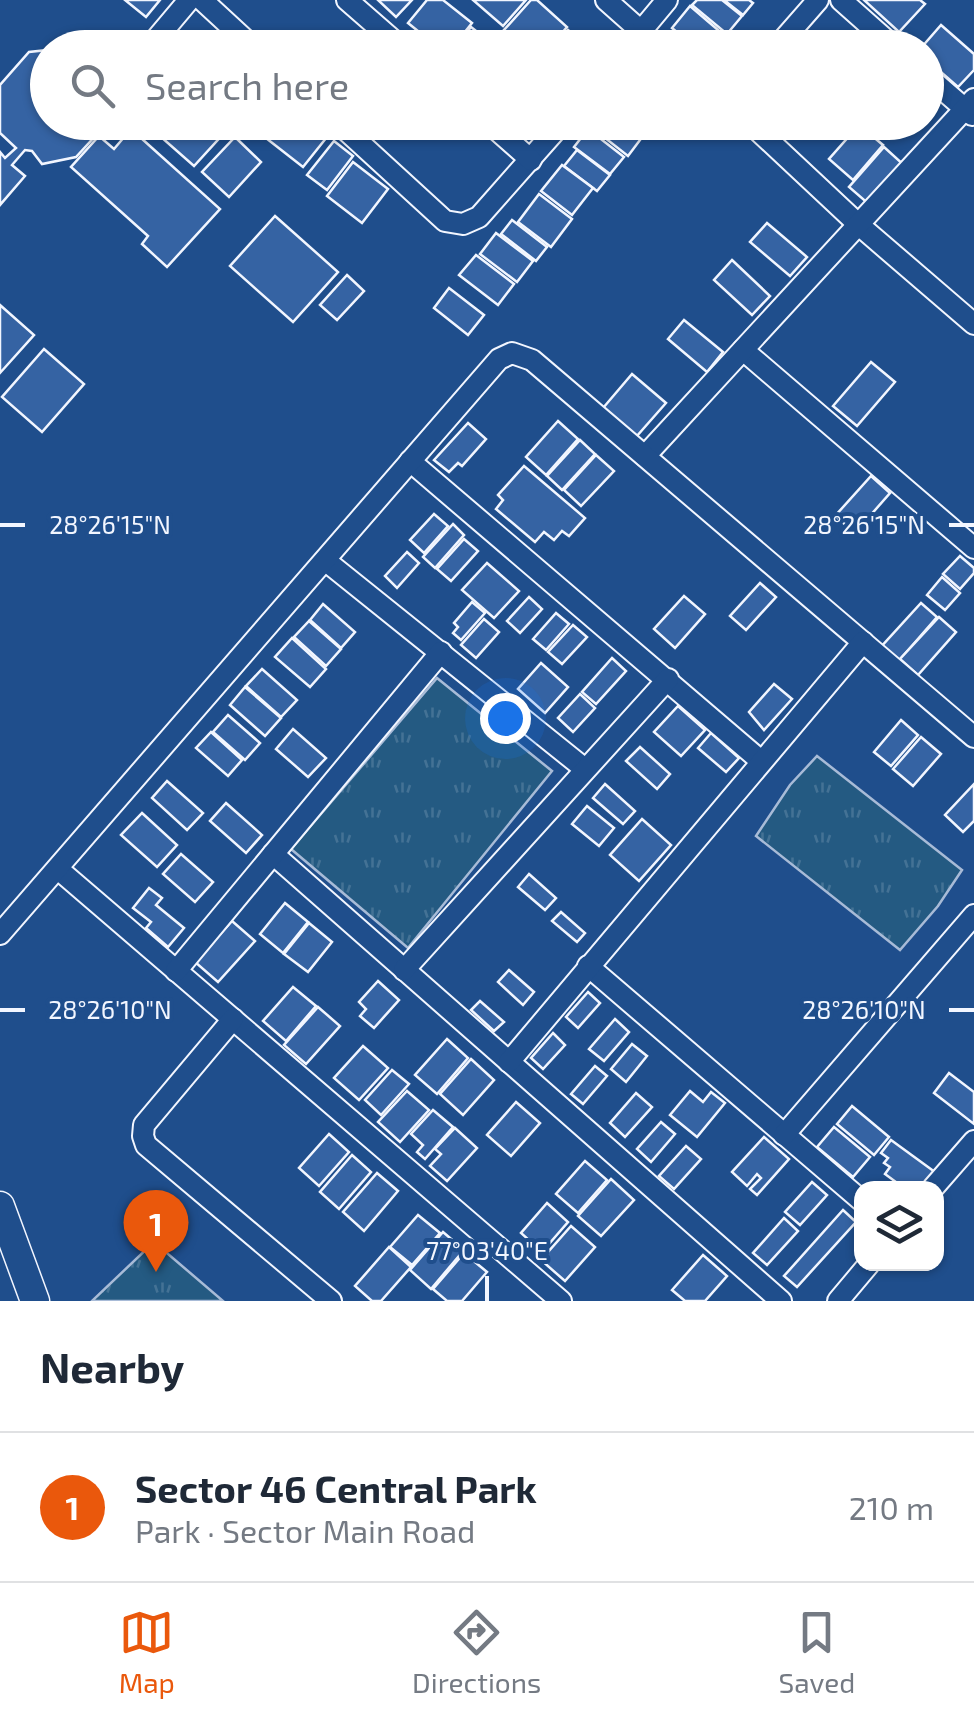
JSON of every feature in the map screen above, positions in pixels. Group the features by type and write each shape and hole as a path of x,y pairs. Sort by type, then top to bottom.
{"street":[{"path":"164,30 189,0"},
{"path":"202,0 234,30"},
{"path":"347,0 381,30"},
{"path":"606,0 640,30"},
{"path":"642,30 668,0"},
{"path":"792,30 818,0"},
{"path":"840,0 874,30"},
{"path":"944,88 971,108 944,136"},
{"path":"356,140 445,221 462,224 479,217 548,140"},
{"path":"508,140 531,160"},
{"path":"768,140 858,225 974,324"},
{"path":"644,456 940,140"},
{"path":"743,350 974,548"},
{"path":"0,934 499,359 512,354 532,360 974,736"},
{"path":"410,460 761,761"},
{"path":"326,561 585,769"},
{"path":"509,1062 862,642"},
{"path":"176,971 441,652"},
{"path":"404,970 668,678"},
{"path":"272,854 781,1301"},
{"path":"58,869 561,1301"},
{"path":"784,1135 971,926"},
{"path":"588,966 854,1194"},
{"path":"233,1019 144,1125 146,1146 330,1301"},
{"path":"939,1181 974,1140"},
{"path":"0,1206 35,1301"},
{"path":"838,1301 863,1271"}],"green space":[{"path":"437,678 552,771 408,948 291,849"},
{"path":"817,756 962,870 938,906 900,950 756,836 790,785"},
{"path":"154,1242 223,1301 92,1301"}],"building":[{"path":"125,0 160,0 146,17"},
{"path":"378,0 412,0 396,17"},
{"path":"427,0 443,0 472,23 466,30 417,30 408,23"},
{"path":"473,0 526,0 503,26"},
{"path":"531,0 537,0 567,27 564,30 504,30"},
{"path":"697,0 722,0 742,16 730,30 722,30 692,5"},
{"path":"724,0 749,0 753,3 743,15"},
{"path":"864,0 920,0 925,4 897,30"},
{"path":"690,6 718,30 674,30 672,28"},
{"path":"941,25 974,54 974,70 958,87 944,75 944,30 937,30"},
{"path":"29,52 30,140 92,140 76,157 42,164 32,151 25,150 12,165 25,176 0,205 0,152 5,158 16,148 0,133 0,85"},
{"path":"95,140 104,140 114,149 122,140 143,140 220,209 167,267 142,244 148,236 71,167"},
{"path":"164,140 218,140 194,166"},
{"path":"232,140 238,140 261,162 229,197 202,172"},
{"path":"268,140 325,140 303,167"},
{"path":"579,140 602,140 624,157 610,174 574,147"},
{"path":"608,140 640,140 628,156"},
{"path":"846,140 877,140 883,145 853,180 829,159"},
{"path":"334,141 353,156 327,190 307,175"},
{"path":"884,147 905,166 871,206 849,187"},
{"path":"577,150 610,175 597,191 564,166"},
{"path":"353,162 388,189 362,223 327,196"},
{"path":"562,165 593,188 572,215 541,191"},
{"path":"539,194 572,219 551,247 518,222"},
{"path":"275,216 338,272 293,322 230,266"},
{"path":"512,220 547,247 536,261 501,234"},
{"path":"767,223 807,257 790,276 750,242"},
{"path":"496,233 533,261 517,282 480,254"},
{"path":"476,255 514,284 498,305 459,275"},
{"path":"732,260 770,296 752,315 714,280"},
{"path":"347,275 364,291 337,320 320,305"},
{"path":"449,288 484,315 468,335 434,308"},
{"path":"0,305 34,335 0,373"},
{"path":"684,320 723,352 707,372 668,339"},
{"path":"44,349 84,384 42,432 2,397"},
{"path":"871,362 895,382 857,426 833,406"},
{"path":"632,374 666,403 636,437 603,408"},
{"path":"558,421 578,439 546,475 526,457"},
{"path":"468,423 486,439 462,466 458,463 449,472 434,460"},
{"path":"580,440 595,454 562,490 547,476"},
{"path":"596,455 614,471 581,506 564,490"},
{"path":"524,466 585,518 569,536 562,531 554,540 544,532 535,542 496,509 503,500 498,495"},
{"path":"871,476 890,493 855,533 835,516"},
{"path":"434,514 448,526 424,553 410,540"},
{"path":"453,524 464,535 435,568 423,557"},
{"path":"464,539 478,551 451,581 437,569"},
{"path":"407,552 419,563 397,588 385,576"},
{"path":"960,556 974,568 974,573 960,589 943,574"},
{"path":"487,563 519,591 494,618 462,590"},
{"path":"942,577 960,593 945,610 927,595"},
{"path":"760,583 776,597 746,630 730,616"},
{"path":"684,596 705,614 675,648 654,629"},
{"path":"529,597 542,609 520,633 507,621"},
{"path":"472,602 485,613 461,640 453,633 458,627 454,623"},
{"path":"921,603 937,617 897,663 880,648"},
{"path":"323,604 355,632 341,648 310,620"},
{"path":"556,613 569,624 546,650 533,639"},
{"path":"939,617 956,632 918,675 900,659"},
{"path":"484,619 499,632 476,658 461,645"},
{"path":"309,621 341,649 326,666 294,637"},
{"path":"573,625 587,637 562,664 548,652"},
{"path":"292,638 326,669 310,687 275,657"},
{"path":"612,658 626,671 596,704 582,692"},
{"path":"541,663 568,687 545,713 518,689"},
{"path":"262,669 297,700 281,717 246,686"},
{"path":"774,684 792,699 764,730 749,712"},
{"path":"245,687 281,718 265,736 230,705"},
{"path":"580,694 595,708 573,732 558,718"},
{"path":"678,706 705,730 681,756 654,732"},
{"path":"228,715 260,743 245,760 213,732"},
{"path":"901,720 918,735 891,766 874,752"},
{"path":"293,729 326,758 308,777 276,749"},
{"path":"211,732 242,760 228,776 196,748"},
{"path":"711,733 739,758 726,772 698,748"},
{"path":"921,737 941,754 913,786 893,769"},
{"path":"640,747 670,774 657,789 626,761"},
{"path":"167,781 203,813 187,830 152,798"},
{"path":"605,784 635,811 623,824 593,798"},
{"path":"974,784 974,821 963,832 945,815"},
{"path":"226,803 262,835 246,853 210,821"},
{"path":"587,806 614,828 599,846 572,824"},
{"path":"142,813 177,845 157,867 121,835"},
{"path":"642,819 671,845 639,881 610,855"},
{"path":"181,854 213,882 195,902 163,874"},
{"path":"529,874 556,898 545,910 518,887"},
{"path":"149,888 162,898 156,905 184,928 168,947 146,928 151,922 133,908"},
{"path":"285,903 308,922 283,953 260,934"},
{"path":"561,912 585,933 577,942 552,921"},
{"path":"232,921 255,941 218,982 195,962"},
{"path":"309,923 332,942 308,972 284,954"},
{"path":"509,970 534,992 523,1005 498,982"},
{"path":"378,981 399,1000 374,1028 360,1016 366,1009 359,1002"},
{"path":"293,987 316,1006 286,1041 263,1021"},
{"path":"588,992 600,1003 578,1028 566,1017"},
{"path":"480,1001 504,1022 494,1031 471,1010"},
{"path":"318,1007 340,1026 306,1064 284,1045"},
{"path":"615,1019 629,1032 604,1061 589,1049"},
{"path":"553,1033 565,1045 543,1069 531,1058"},
{"path":"447,1039 468,1058 437,1094 415,1075"},
{"path":"632,1044 647,1056 626,1082 611,1069"},
{"path":"363,1046 388,1068 359,1100 334,1078"},
{"path":"471,1059 494,1080 463,1115 440,1094"},
{"path":"595,1066 607,1076 583,1104 571,1094"},
{"path":"392,1070 409,1084 381,1115 365,1100"},
{"path":"949,1073 974,1092 974,1124 934,1093"},
{"path":"407,1091 429,1110 400,1142 378,1122"},
{"path":"690,1091 703,1102 711,1092 725,1103 697,1137 670,1115"},
{"path":"636,1093 652,1107 625,1137 610,1123"},
{"path":"516,1102 540,1123 511,1156 487,1135"},
{"path":"852,1106 889,1137 874,1155 837,1124"},
{"path":"433,1110 453,1127 425,1159 417,1152 423,1145 411,1134"},
{"path":"661,1122 675,1134 651,1162 637,1149"},
{"path":"834,1127 870,1157 853,1177 817,1147"},
{"path":"455,1128 477,1148 447,1181 430,1166 441,1154 435,1149"},
{"path":"329,1134 349,1152 319,1186 299,1168"},
{"path":"764,1137 789,1159 757,1195 750,1189 761,1178 757,1174 747,1186 732,1172"},
{"path":"891,1140 939,1175 934,1181 894,1181 885,1174 890,1167 884,1163 888,1158 881,1153"},
{"path":"686,1146 701,1159 674,1189 659,1176"},
{"path":"352,1155 371,1172 339,1209 320,1192"},
{"path":"585,1161 607,1180 578,1213 556,1194"},
{"path":"377,1173 398,1191 364,1231 343,1212"},
{"path":"611,1179 634,1200 601,1236 578,1216"},
{"path":"812,1182 827,1195 800,1225 785,1212"},
{"path":"547,1203 568,1222 542,1252 521,1233"},
{"path":"843,1210 854,1220 797,1287 784,1276"},
{"path":"418,1215 440,1233 412,1265 390,1247"},
{"path":"784,1218 798,1231 767,1265 753,1253"},
{"path":"571,1226 595,1247 565,1281 541,1260"},
{"path":"443,1232 464,1250 431,1289 410,1270"},
{"path":"389,1247 411,1267 381,1301 372,1301 355,1286"},
{"path":"464,1253 487,1272 462,1301 447,1301 433,1289"},
{"path":"703,1255 727,1276 705,1301 685,1301 672,1290"}],"place":[{"name":"Sector 46 Central Park","path":"156,1272"}]}
